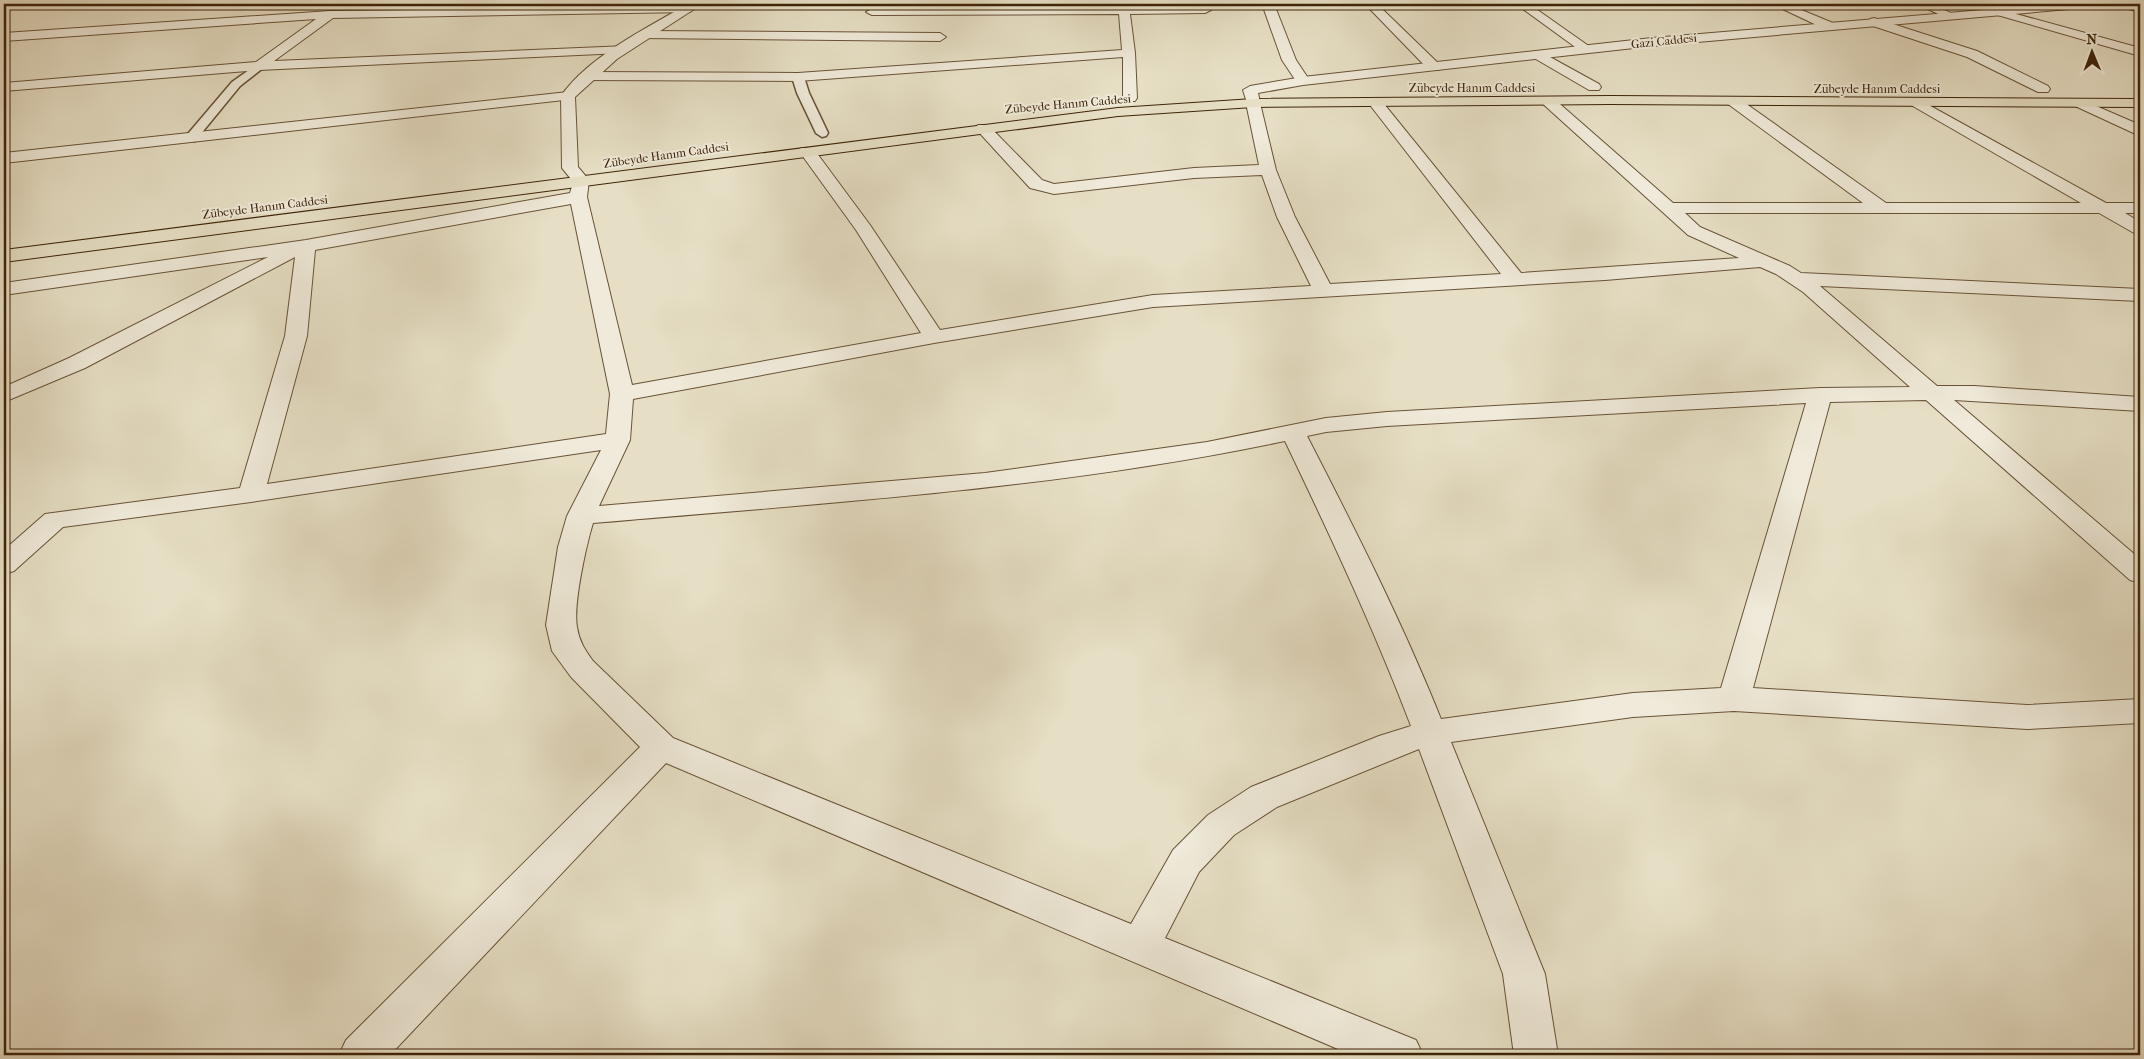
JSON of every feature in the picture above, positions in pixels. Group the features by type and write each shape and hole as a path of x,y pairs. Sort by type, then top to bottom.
{"main road":[{"name":"Zübeyde Hanım Caddesi","path":"1056,105 1130,98 1252,97 1594,87 2140,90"},
{"path":"4,256 576,182 805,144 984,128 1252,97 1375,102 2140,103"},
{"path":"805,144 822,133 841,131"},
{"name":"Zübeyde Hanım Caddesi","path":"365,194 576,182 599,164"}],"street":[{"path":"259,66 346,4"},
{"path":"585,76 798,77 943,38 1124,11 1205,10 1202,4"},
{"path":"1268,4 1289,60 1303,80"},
{"path":"1371,4 1434,67"},
{"path":"1522,4 1587,49"},
{"path":"1778,4 1829,26"},
{"path":"1923,4 1951,16"},
{"name":"Gazi Caddesi","path":"1252,97 1303,80 1587,49 2092,4"},
{"path":"2121,4 2140,9"},
{"path":"4,37 330,15 691,7"},
{"path":"691,7 622,49 585,76 568,96 576,182 622,394 618,440 581,516 572,547 561,626 568,651 582,669 661,747 1401,1055"},
{"path":"856,36 874,8 943,38"},
{"path":"1124,11 1130,98"},
{"path":"1998,12 2138,50"},
{"path":"1874,22 1972,54 2043,89"},
{"path":"646,35 943,38 1128,54"},
{"path":"4,87 259,66 622,49"},
{"path":"1539,55 1594,87"},
{"path":"4,158 531,98 568,96"},
{"path":"1252,97 1268,170 1286,217 1323,290"},
{"path":"1548,101 1671,208 1694,231 1798,279 2140,574"},
{"path":"1733,101 1882,208"},
{"path":"1375,102 1515,279"},
{"path":"1916,102 2140,229"},
{"path":"2080,103 2140,132"},
{"path":"984,128 1036,184 1054,189 1194,173 1268,170"},
{"path":"805,144 864,229 934,337"},
{"path":"4,289 306,246 576,182"},
{"path":"1671,208 2140,208"},
{"path":"4,395 77,363 306,246"},
{"path":"251,494 296,336 306,246"},
{"path":"622,394 934,337 1153,302 1718,266 1761,261"},
{"path":"1798,279 2140,295"},
{"path":"581,516 985,481 1207,450 1326,425 1386,420 1820,395 1929,392 1974,393 2140,404"},
{"path":"1734,699 1820,395"},
{"path":"1293,433 1351,549 1410,681 1524,974 1536,1055"},
{"path":"4,565 55,520 251,494 618,440"},
{"path":"1139,947 1186,861 1221,825 1264,797 1391,745 1430,733 1633,705 1734,699 2027,718 2140,711"},
{"path":"361,1055 661,747"}],"lane":[{"path":"190,138 236,84 259,66"},
{"path":"798,77 803,93 822,133"}]}
